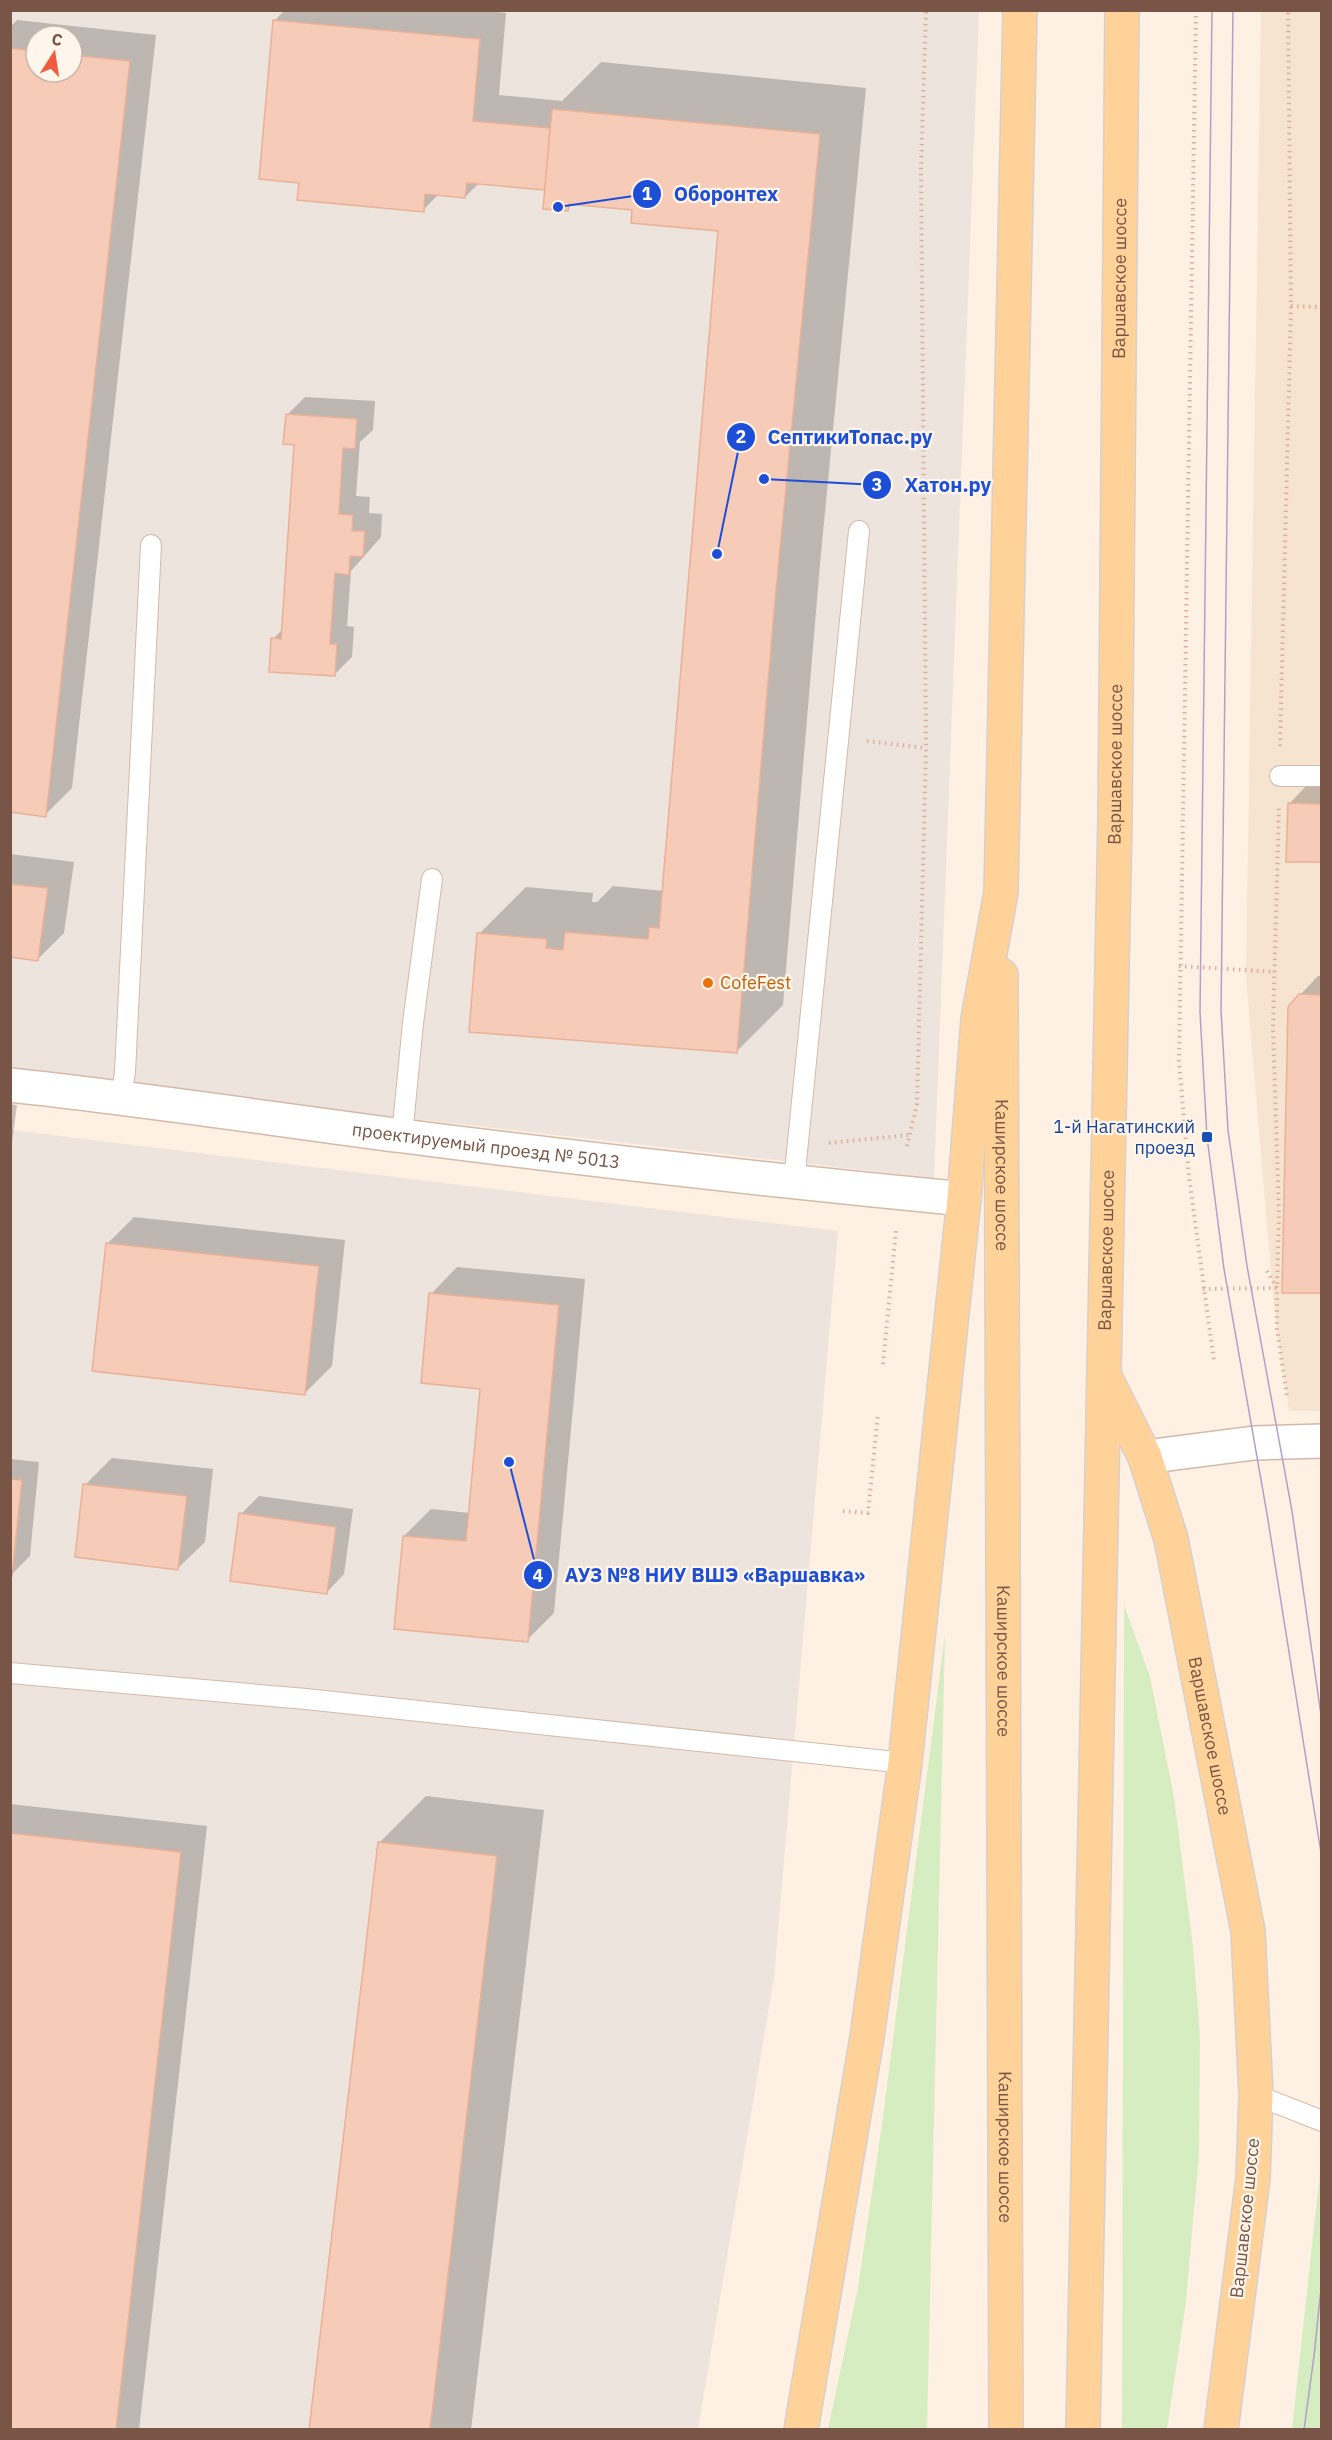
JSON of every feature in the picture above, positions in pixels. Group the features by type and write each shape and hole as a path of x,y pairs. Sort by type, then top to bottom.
{"main road":[{"path":"801,2430 867,2037 905,1763 964,1199 978,1020 1001,892 1020,10"},
{"name":"Варшавское шоссе","path":"1122,10 1115,817 1104,1375 1145,1457 1171,1539 1248,1931 1256,2095 1253,2178 1221,2430"},
{"name":"Каширское шоссе","path":"1001,892 1006,2430"},
{"path":"1083,2430 1104,1375"}],"street":[{"name":"проектируемый проезд № 5013","path":"10,1085 121,1097 402,1136 794,1182 964,1199"},
{"path":"1145,1457 1254,1443 1322,1441"}],"lane":[{"path":"794,1182 859,531"},
{"path":"121,1097 125,1072 151,544"},
{"path":"1280,776 1322,776"},
{"path":"402,1136 413,1023 432,879"},
{"path":"10,1672 352,1703 905,1763"},
{"path":"1256,2095 1322,2121"}],"path":[{"path":"907,1146 917,1104 926,748 921,169 926,10"},
{"path":"1196,10 1179,1061 1189,1177 1214,1361"},
{"path":"1287,1397 1277,1329 1279,1213 1273,1026 1291,306 1288,10"},
{"path":"1291,306 1322,307"},
{"path":"888,744 926,748"},
{"path":"1179,966 1275,972"},
{"path":"883,1364 897,1226"},
{"path":"1267,1271 1277,1288"},
{"path":"1203,1289 1277,1288"},
{"path":"843,1512 868,1514 878,1413"}],"shaded area":[{"path":"11,11 979,11 934,1178 11,1073"},
{"path":"1261,11 1321,11 1321,1411 1289,1411 1274,1307 1246,976"},
{"path":"11,1130 838,1231 774,1977 698,2429 11,2430"}],"green space":[{"path":"1124,1605 1150,1677 1174,1797 1193,1947 1200,2037 1199,2154 1186,2301 1167,2429 1122,2429"},
{"path":"945,1634 927,2429 828,2429 858,2288 883,2117"},
{"path":"1321,2163 1321,2429 1292,2429"}],"building":[{"path":"273,20 480,39 473,121 550,128 545,190 467,183 465,198 425,194 424,212 297,200 299,183 259,179"},
{"path":"10,48 24,50 24,84 84,84 84,56 130,61 46,817 10,812"},
{"path":"552,109 820,134 774,612 737,1053 469,1032 477,933 547,939 546,948 563,950 565,932 648,939 649,927 659,928 718,231 631,223 632,210 569,204 568,211 543,209"},
{"path":"286,414 357,419 355,449 343,448 339,514 353,515 352,531 365,531 363,557 350,556 349,575 335,573 330,644 337,644 335,676 269,672 271,638 281,639 294,445 283,444"},
{"path":"1288,803 1322,804 1322,862 1286,862"},
{"path":"10,884 48,888 38,961 10,957"},
{"path":"1299,994 1322,995 1322,1293 1282,1293 1288,1007"},
{"path":"106,1243 319,1266 305,1395 92,1371"},
{"path":"429,1293 559,1305 528,1642 394,1629 403,1536 466,1541 480,1389 421,1383"},
{"path":"10,1479 22,1480 12,1576 10,1576"},
{"path":"83,1484 187,1496 178,1570 75,1557"},
{"path":"239,1513 336,1527 327,1594 230,1581"},
{"path":"10,1833 181,1852 116,2430 10,2430"},
{"path":"378,1842 497,1856 430,2430 309,2430"}],"tram line":[{"path":"1212,10 1200,1012 1207,1137 1224,1269 1267,1514 1322,1859"},
{"path":"1233,10 1221,1011 1228,1130 1247,1266 1292,1511 1322,1722"},
{"path":"1304,2430 1322,2279"}],"place":[{"name":"Оборонтех","path":"558,207"},
{"name":"Хатон.ру","path":"764,479"},
{"name":"СептикиТопас.ру","path":"717,554"},
{"name":"CofeFest","path":"708,983"},
{"name":"1-й Нагатинский проезд","path":"1207,1137"},
{"name":"АУЗ №8 НИУ ВШЭ «Варшавка»","path":"509,1462"}]}
